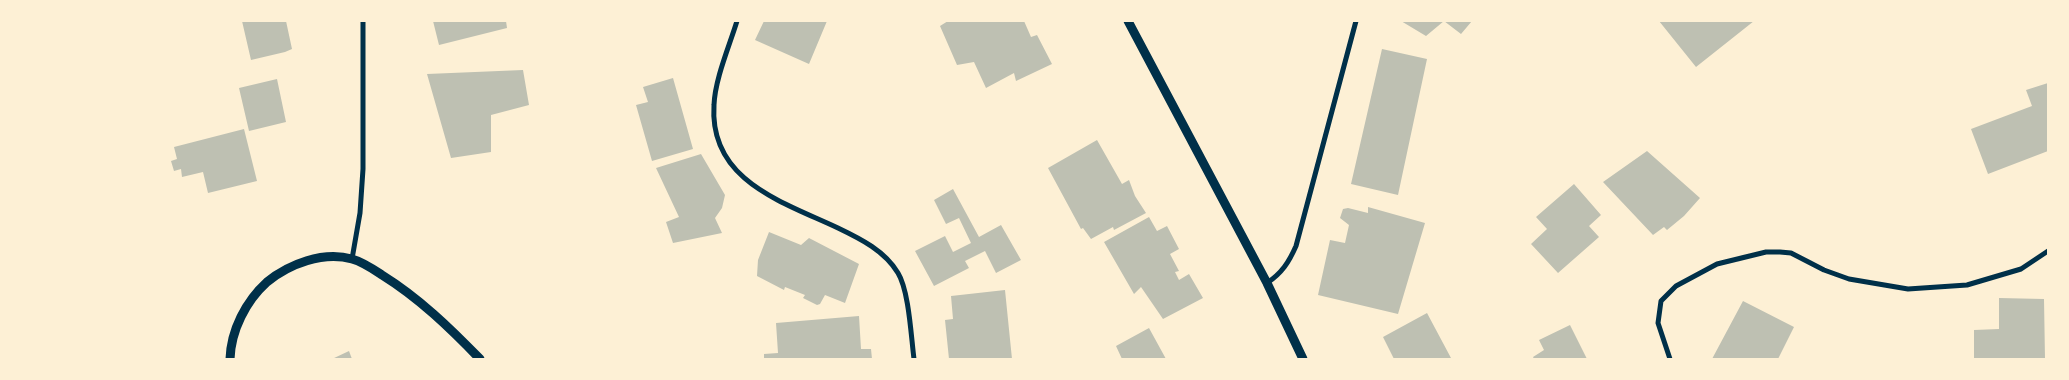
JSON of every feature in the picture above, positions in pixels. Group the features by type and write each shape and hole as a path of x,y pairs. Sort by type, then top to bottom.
{"street":[{"path":"352,259 360,213 363,170 362,21"},
{"path":"737,21 716,90 714,106 717,138 725,155 735,170 749,184 783,203 858,238 889,260 899,275 904,291 914,359"},
{"path":"1128,21 1268,283 1303,359"},
{"path":"1268,283 1280,274 1289,262 1296,246 1356,21"},
{"path":"1670,359 1658,323 1662,301 1669,291 1676,286 1717,264 1766,252 1780,252 1791,254 1849,279 1908,289 1967,285 2021,269 2048,251"},
{"path":"230,359 233,337 241,316 251,300 264,285 280,272 312,260 330,257 352,259 371,268 416,299 480,359"}],"building":[{"path":"242,21 286,21 292,49 251,60"},
{"path":"433,21 506,21 507,28 439,45"},
{"path":"764,21 827,21 809,64 755,40"},
{"path":"948,21 1024,21 1031,37 1037,35 1052,64 1016,81 1014,73 986,88 974,62 957,65 940,26"},
{"path":"1401,21 1444,21 1426,36"},
{"path":"1444,21 1472,21 1461,34"},
{"path":"1659,21 1754,21 1696,67"},
{"path":"1382,49 1427,59 1398,195 1351,184"},
{"path":"523,70 529,105 491,115 491,152 451,158 427,74"},
{"path":"673,78 693,149 652,161 636,105 648,102 643,87"},
{"path":"277,79 286,122 249,131 239,88"},
{"path":"2048,83 2048,151 1988,174 1971,129 2032,106 2026,90"},
{"path":"244,129 257,181 208,193 203,172 182,177 181,169 174,171 171,161 177,159 174,147"},
{"path":"1097,140 1122,184 1129,180 1135,196 1146,213 1114,230 1113,227 1091,239 1083,228 1081,229 1048,168"},
{"path":"1647,151 1700,198 1684,216 1667,230 1664,227 1653,235 1603,182"},
{"path":"701,154 725,195 722,208 715,218 722,233 673,243 666,222 679,217 656,168"},
{"path":"1574,184 1601,215 1589,226 1599,237 1558,273 1531,244 1547,229 1536,217"},
{"path":"953,189 979,237 1001,225 1021,260 996,273 985,251 965,261 969,268 934,286 915,251 945,236 953,252 971,243 959,218 946,224 934,200"},
{"path":"1368,207 1425,223 1398,314 1318,295 1330,240 1345,243 1349,225 1340,218 1343,209 1348,208 1368,213"},
{"path":"1149,217 1157,231 1167,226 1179,249 1170,254 1179,271 1175,272 1179,280 1189,274 1203,298 1163,319 1141,287 1134,294 1104,242"},
{"path":"769,232 801,245 809,238 859,264 845,303 825,295 820,304 817,305 803,298 805,295 785,287 784,290 757,276 758,260"},
{"path":"1005,290 1012,359 949,359 945,320 953,319 951,296"},
{"path":"1999,298 2044,299 2045,359 1974,359 1974,330 1999,329"},
{"path":"1743,301 1794,327 1778,359 1712,359"},
{"path":"1427,313 1451,358 1394,359 1383,337"},
{"path":"859,316 861,349 871,349 872,359 764,359 764,354 778,353 776,323"},
{"path":"1570,325 1587,359 1534,359 1533,357 1544,350 1539,340"},
{"path":"1149,328 1166,359 1122,359 1116,346"},
{"path":"349,351 352,359 332,359"}]}
